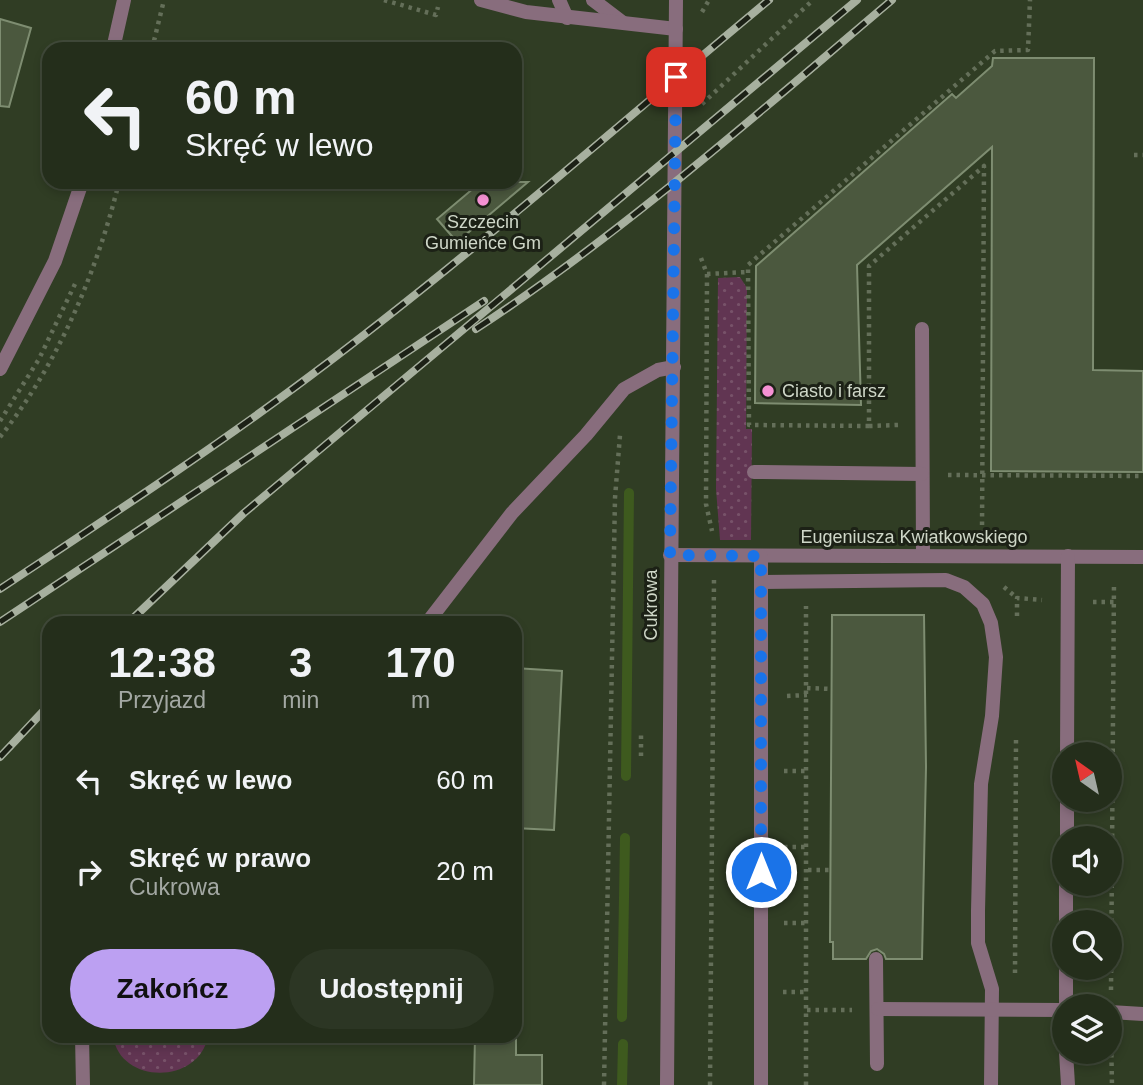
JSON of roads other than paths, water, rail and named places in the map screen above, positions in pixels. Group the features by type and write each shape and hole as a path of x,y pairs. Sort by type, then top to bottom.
{"street":[{"path":"115,42 124,0"},
{"path":"481,0 526,12 676,29"},
{"path":"559,0 567,18"},
{"path":"593,0 610,16 628,24"},
{"name":"Cukrowa","path":"667,1085 676,0"},
{"path":"0,369 55,261 80,189"},
{"path":"922,329 923,556"},
{"path":"432,616 512,513 586,435 624,389 657,370 674,367"},
{"path":"754,472 922,474"},
{"name":"Eugeniusza Kwiatkowskiego","path":"670,555 1143,557"},
{"path":"761,556 761,1085"},
{"path":"1067,742 1068,556"},
{"path":"761,582 946,580 964,587 983,604 991,623 996,657 992,716 981,784 978,922 978,943 992,989 991,1085"},
{"path":"876,959 877,1063"},
{"path":"878,1009 1052,1009"},
{"path":"1122,1013 1143,1014"},
{"path":"82,1043 83,1085"},
{"path":"1067,1064 1068,1085"}],"waterway":[{"path":"626,776 629,493"},
{"path":"622,1017 625,838"},
{"path":"622,1085 623,1044"}],"railway":[{"path":"0,589 234,431 369,331 485,238 769,0"},
{"path":"135,616 244,513 857,0"},
{"path":"476,329 531,292 637,212 892,0"},
{"path":"0,622 484,301"},
{"path":"0,757 42,712"}],"place":[{"name":"Szczecin Gumieńce Gm","path":"483,200"},
{"name":"Ciasto i farsz","path":"768,391"}]}
